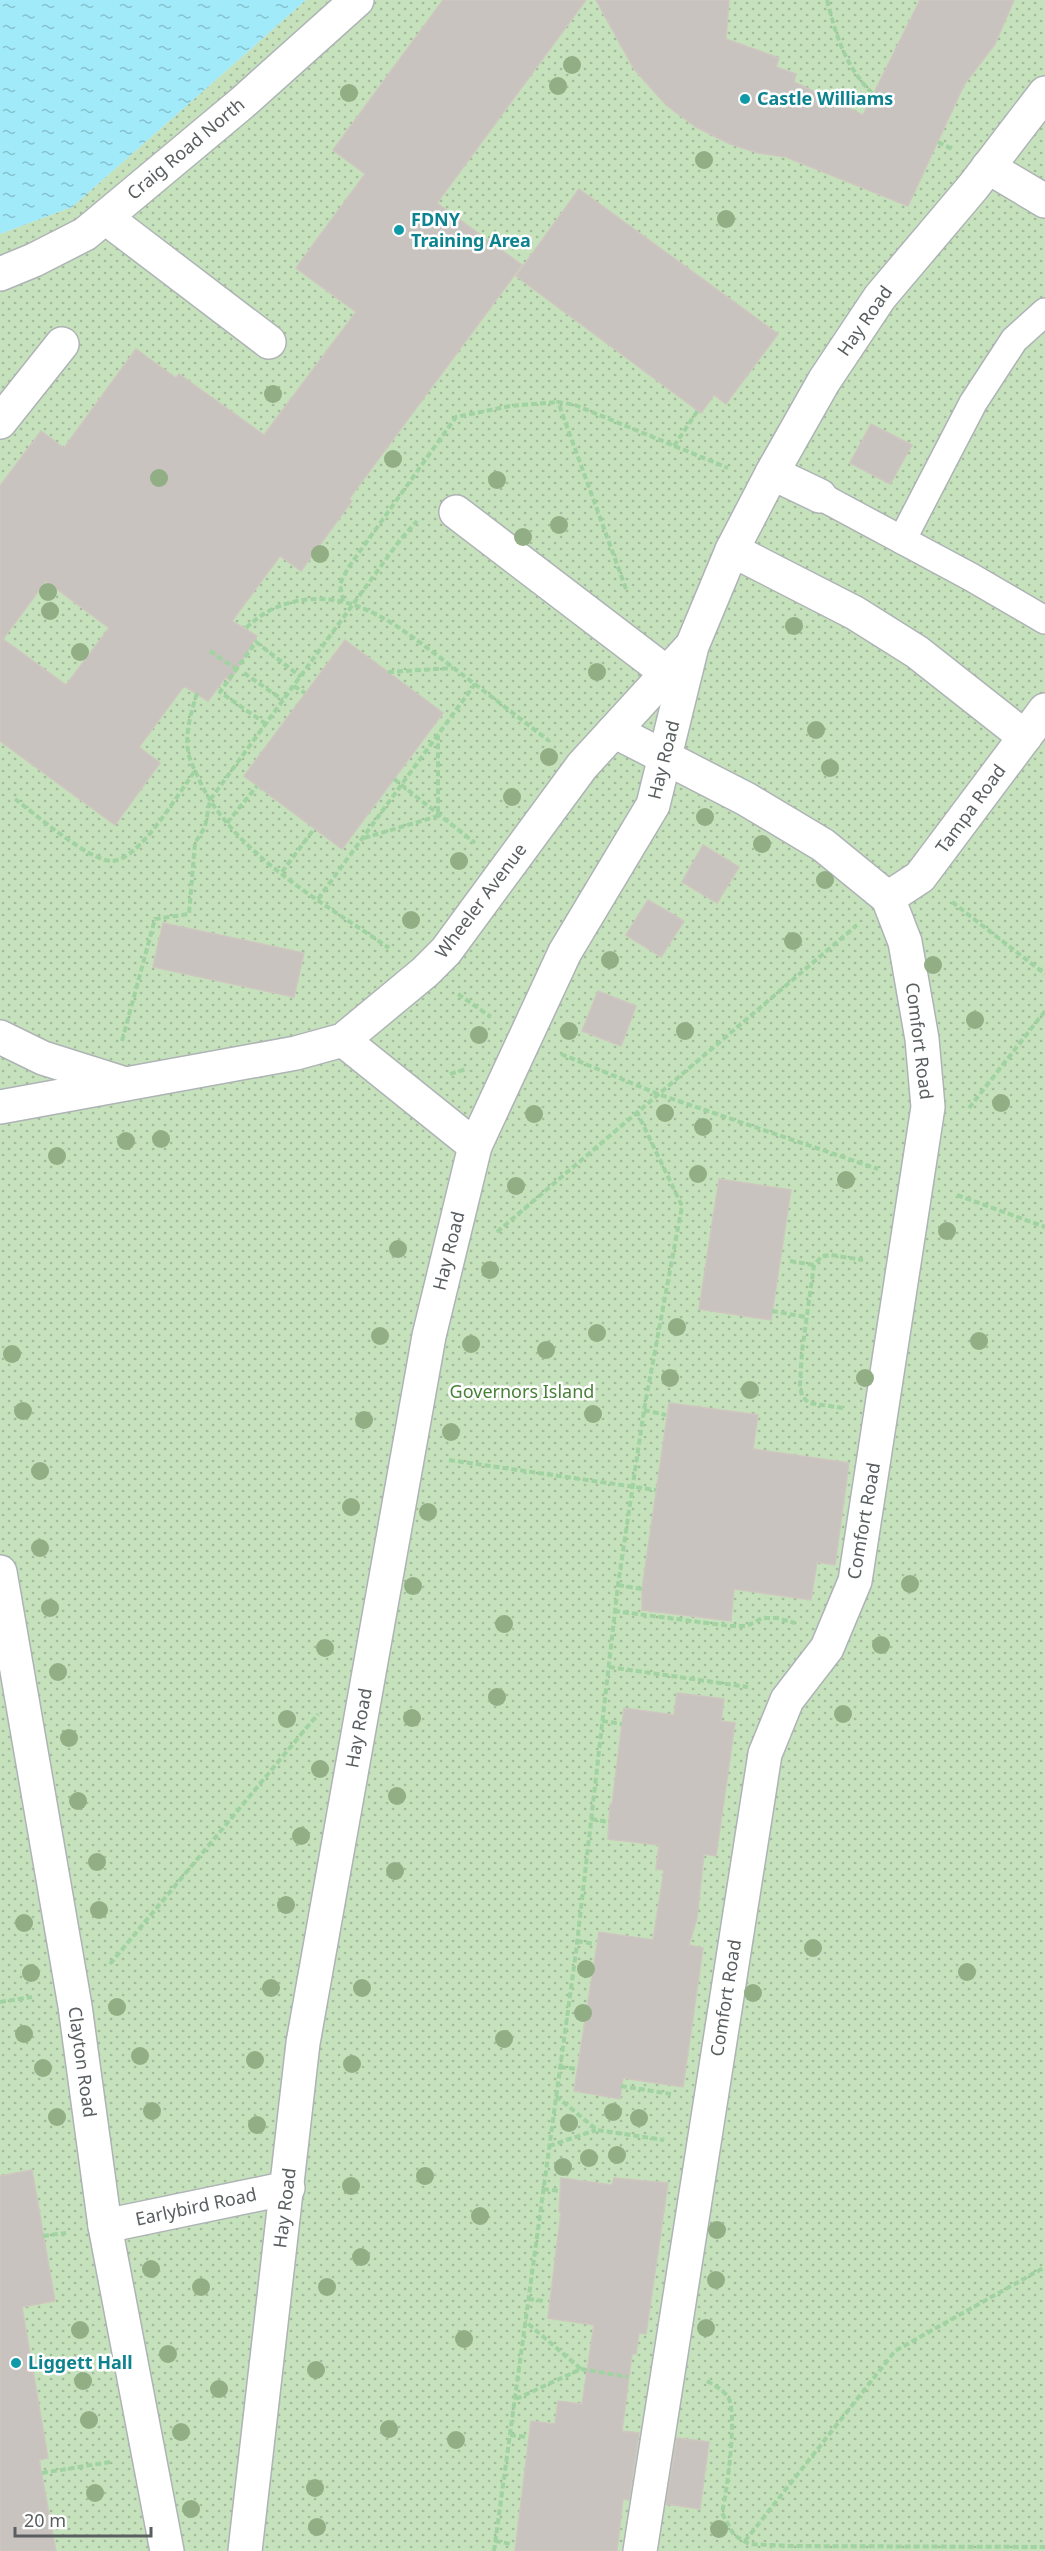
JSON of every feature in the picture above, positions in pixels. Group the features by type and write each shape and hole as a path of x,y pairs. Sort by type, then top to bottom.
{"street":[{"name":"Craig Road North","path":"0,274 34,260 85,234 242,103 357,0"},
{"name":"Hay Road","path":"245,2551 303,2043 429,1336 475,1146 566,952 653,806 692,646 732,550 769,478 824,381 880,297 988,167 1045,93"},
{"path":"988,167 1045,201"},
{"path":"105,218 269,342"},
{"path":"0,422 62,344"},
{"path":"769,478 820,496"},
{"path":"456,513 667,673"},
{"path":"732,550 855,612 917,652 1024,737"},
{"name":"Wheeler Avenue","path":"0,1107 110,1079 286,1056 343,1040 446,951 582,766 692,646"},
{"name":"Tampa Road","path":"888,898 920,878 1045,710"},
{"name":"Comfort Road","path":"614,731 746,799 823,845 888,898 905,942 922,1040 928,1107 855,1581 830,1641 784,1706 765,1754 640,2551"},
{"path":"0,1037 43,1058 110,1079"},
{"path":"343,1040 475,1146"},
{"name":"Clayton Road","path":"0,1572 75,2006 105,2226 167,2551"},
{"name":"Earlybird Road","path":"105,2226 288,2188"}],"lane":[{"path":"902,540 973,403 1014,340 1045,312"},
{"path":"820,496 1027,608 1045,620"}],"path":[{"path":"827,0 838,42 858,79 873,94"},
{"path":"343,601 340,584 348,568 456,417 510,406 558,402 575,405 674,446 769,478"},
{"path":"558,402 627,592"},
{"path":"674,446 698,410"},
{"path":"110,1079 124,1038 155,919 189,915 195,843 205,827 210,800 400,540 431,509 443,506 456,513"},
{"path":"246,628 261,614 278,606 306,599 328,598 355,604 377,614 406,632 582,766"},
{"path":"266,724 219,692 256,642 301,677"},
{"path":"210,651 236,669"},
{"path":"388,672 453,668"},
{"path":"244,673 283,700"},
{"path":"318,899 475,684"},
{"path":"294,686 305,693"},
{"path":"197,693 188,722 189,756 210,800 244,843 318,899 424,972 521,1046 917,1183 934,1186 1045,1227"},
{"path":"438,735 438,816"},
{"path":"15,799 77,845 98,858 112,861 128,854 143,841 195,770"},
{"path":"394,779 438,816 507,867"},
{"path":"227,823 257,786"},
{"path":"363,838 438,816"},
{"path":"282,872 314,829"},
{"path":"920,878 1045,974"},
{"path":"489,1238 888,898"},
{"path":"968,1109 1045,1011"},
{"path":"403,1089 521,1046"},
{"path":"494,2551 577,1941 614,1611 644,1410 682,1206 637,1112"},
{"path":"882,1413 809,1403 802,1396 800,1376 806,1317 814,1265 822,1256 831,1255 904,1266"},
{"path":"790,1261 814,1265"},
{"path":"772,1311 806,1317"},
{"path":"644,1410 666,1415"},
{"path":"408,1454 656,1490"},
{"path":"618,1585 642,1589"},
{"path":"614,1611 730,1626 747,1626 762,1618 777,1618 796,1623 830,1641"},
{"path":"609,1667 762,1689 784,1706"},
{"path":"75,2006 322,1710"},
{"path":"602,1721 622,1724"},
{"path":"591,1820 609,1822"},
{"path":"577,1941 595,1944"},
{"path":"560,2067 577,2069"},
{"path":"621,2086 710,2101"},
{"path":"556,2096 597,2130"},
{"path":"549,2146 597,2130 703,2146"},
{"path":"543,2189 560,2191"},
{"path":"745,2541 895,2351 1045,2267"},
{"path":"528,2299 544,2301"},
{"path":"515,2399 581,2369 525,2320"},
{"path":"668,2370 693,2374 708,2381 729,2399 730,2453 722,2513 734,2535 749,2544 1045,2547"},
{"path":"510,2435 526,2437"},
{"path":"42,2472 149,2457"},
{"path":"495,2541 511,2544"}],"green space":[{"name":"Governors Island","path":"306,0 1045,0 1045,2551 0,2551 0,234 72,207"}],"water":[{"path":"0,0 306,0 72,207 0,234"}],"building":[{"path":"443,0 586,0 437,203 522,265 349,499 352,501 301,571 280,556 232,621 257,636 230,681 226,677 208,701 184,686 139,747 160,763 115,825 0,741 0,486 41,431 64,448 136,349 176,378 179,374 264,435 356,312 296,268 365,174 333,150","holes":["46,581 109,628 66,685 3,639"]},
{"name":"Castle Williams","path":"596,0 729,0 726,39 779,58 776,67 796,74 794,82 863,115 920,0 1014,0 995,44 964,85 908,206 786,157 758,153 730,144 696,127 666,105 634,69"},
{"path":"579,189 778,334 726,404 714,395 701,413 516,276"},
{"path":"871,424 912,445 890,484 850,463"},
{"path":"345,640 443,713 342,849 244,776"},
{"path":"703,845 739,867 717,903 682,882"},
{"path":"648,900 684,921 661,957 626,935"},
{"path":"163,923 304,953 294,997 153,967"},
{"path":"598,991 636,1006 621,1046 582,1031"},
{"path":"719,1179 791,1190 771,1320 699,1309"},
{"path":"669,1403 758,1415 753,1449 849,1463 835,1565 817,1562 811,1600 734,1589 731,1621 642,1610 642,1589"},
{"path":"677,1693 724,1699 721,1721 735,1723 716,1856 704,1854 697,1918 689,1945 703,1948 683,2087 623,2078 620,2099 574,2091 599,1932 653,1940 664,1870 656,1869 659,1845 608,1839 610,1804 612,1804 624,1708 674,1715"},
{"name":"Liggett Hall","path":"32,2170 55,2301 22,2307 48,2458 39,2460 56,2551 0,2551 0,2176"},
{"path":"561,2178 612,2185 614,2178 668,2183 646,2334 639,2333 636,2354 632,2354 622,2431 639,2433 629,2500 623,2499 617,2551 515,2551 531,2421 555,2424 558,2401 582,2404 594,2325 548,2318 561,2212 559,2212"},
{"path":"677,2438 709,2442 700,2509 666,2504"}],"place":[{"name":"Castle Williams","path":"745,99"},
{"name":"FDNY Training Area","path":"399,230"},
{"name":"Liggett Hall","path":"16,2363"}]}
